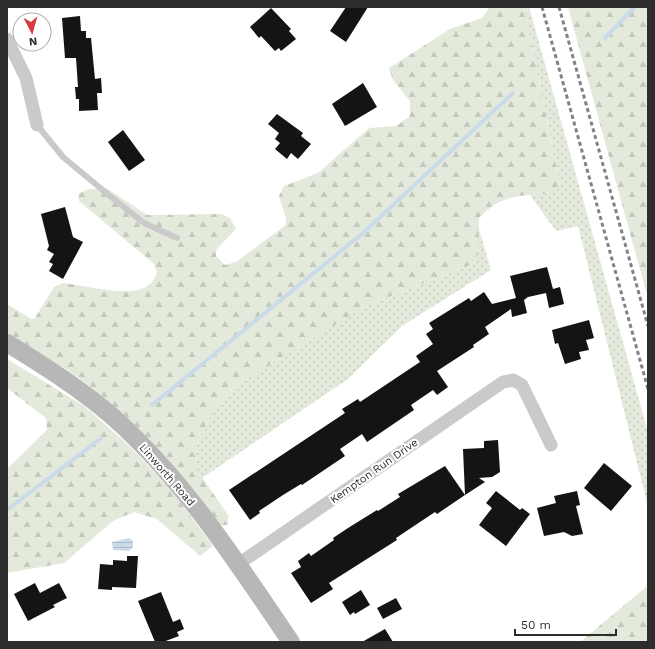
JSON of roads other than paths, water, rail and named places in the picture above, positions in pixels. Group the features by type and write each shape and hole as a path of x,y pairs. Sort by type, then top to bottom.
{"main road":[{"name":"Linworth Road","path":"7,343 46,367 113,417 174,479 291,642"}],"street":[{"path":"7,39 26,78 37,125"},
{"name":"Kempton Run Drive","path":"237,565 503,382 513,380 522,385 551,445"}],"lane":[{"path":"37,125 63,157 144,223 177,238"}],"water":[{"path":"129,538 133,541 133,547 129,551 113,550 112,542"}],"waterway":[{"path":"605,38 635,7"},
{"path":"152,405 363,233 513,93"},
{"path":"7,510 100,439"}],"railway":[{"path":"542,7 648,389"},
{"path":"559,7 648,326"}]}
